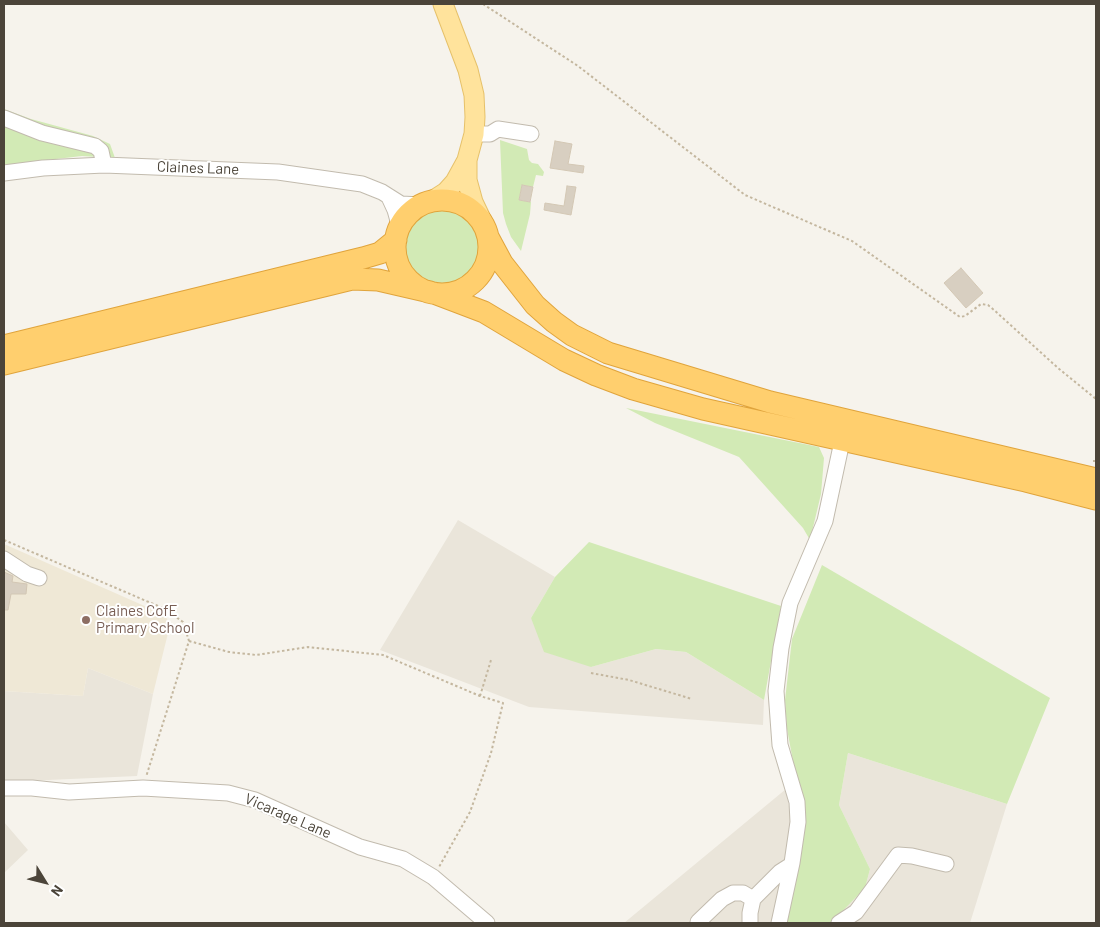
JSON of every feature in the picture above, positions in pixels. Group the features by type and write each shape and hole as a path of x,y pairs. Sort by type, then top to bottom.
{"highway":[{"path":"4,346 380,253 398,234 408,215 426,203 449,201 465,206 476,214 502,263 535,304 554,322 572,335 601,350 737,393 845,430 1096,499"},
{"path":"4,364 352,279 378,280 432,293 456,292 468,286 479,276 486,264 489,250 486,231"},
{"path":"398,234 396,254 400,267 407,278 418,287 484,312 564,360 615,383 702,409 1095,467"}],"main road":[{"path":"443,4 470,78 474,95 474,134 467,160 466,180 469,193 486,231"},
{"path":"426,203 446,192 455,182 467,160"}],"street":[{"path":"4,118 42,133 94,146 101,151 104,165"},
{"path":"474,134 490,134 498,129 531,134"},
{"name":"Claines Lane","path":"4,173 42,168 104,165 278,172 362,184 401,204 410,206 426,203"},
{"path":"389,197 395,210 398,234"},
{"path":"778,923 791,866 798,822 797,802 780,745 776,691 781,648 790,603 824,521 845,430"},
{"path":"4,560 27,574 39,578"},
{"name":"Vicarage Lane","path":"4,788 32,788 69,792 143,788 228,793 255,800 360,847 403,859 433,877 487,923"},
{"path":"839,923 856,912 898,855 912,856 946,864"},
{"path":"750,923 753,898 780,872 791,866"},
{"path":"698,922 722,899 733,893 743,893 753,898"}],"path":[{"path":"483,4 578,66 744,195 852,241 960,316 965,316 981,304 988,305 1058,368 1096,399"},
{"path":"4,540 165,609 183,622 189,642 143,788"},
{"path":"189,642 229,652 256,655 308,647 383,655 480,696 503,703 491,754 470,812 433,877"},
{"path":"480,696 492,660"},
{"path":"591,673 629,680 692,699"}],"shaded area":[{"path":"458,520 555,577 531,618 591,667 656,649 686,652 764,700 763,725 529,707 380,650"},
{"name":"Claines CofE Primary School","path":"4,544 165,615 170,625 153,694 88,668 83,696 4,691"},
{"path":"88,668 153,694 137,776 4,782 4,691 83,696"},
{"path":"848,753 1007,804 970,923 831,923 865,888 870,869 839,805"},
{"path":"786,789 792,824 775,923 624,923"},
{"path":"4,822 28,850 4,873"}],"green space":[{"path":"4,109 31,119 93,136 110,144 115,158 82,156 4,165"},
{"path":"500,140 527,149 529,160 532,163 538,164 544,172 543,176 536,175 533,187 522,185 519,200 531,202 521,251 511,237 503,213"},
{"path":"442,208 457,211 470,220 479,233 482,248 479,263 470,276 457,285 442,288 427,285 414,276 405,263 402,248 405,233 414,220 427,211"},
{"path":"626,408 819,447 824,458 821,494 810,540 803,528 739,457 655,423"},
{"path":"589,542 781,606 764,700 686,652 656,649 591,667 544,652 531,618 555,577"},
{"path":"822,565 1050,698 1007,804 848,753 839,805 870,869 865,888 831,923 784,923 796,777 787,729 785,700 792,639"}],"building":[{"path":"555,141 572,144 568,164 584,166 583,173 550,168"},
{"path":"522,185 533,187 530,202 519,200"},
{"path":"567,186 576,187 571,215 544,210 545,203 564,206"},
{"path":"961,268 983,293 966,308 944,283"},
{"path":"4,572 13,576 12,582 27,584 26,594 11,594 8,610 4,610"}],"place":[{"name":"Claines CofE Primary School","path":"86,620"}]}
